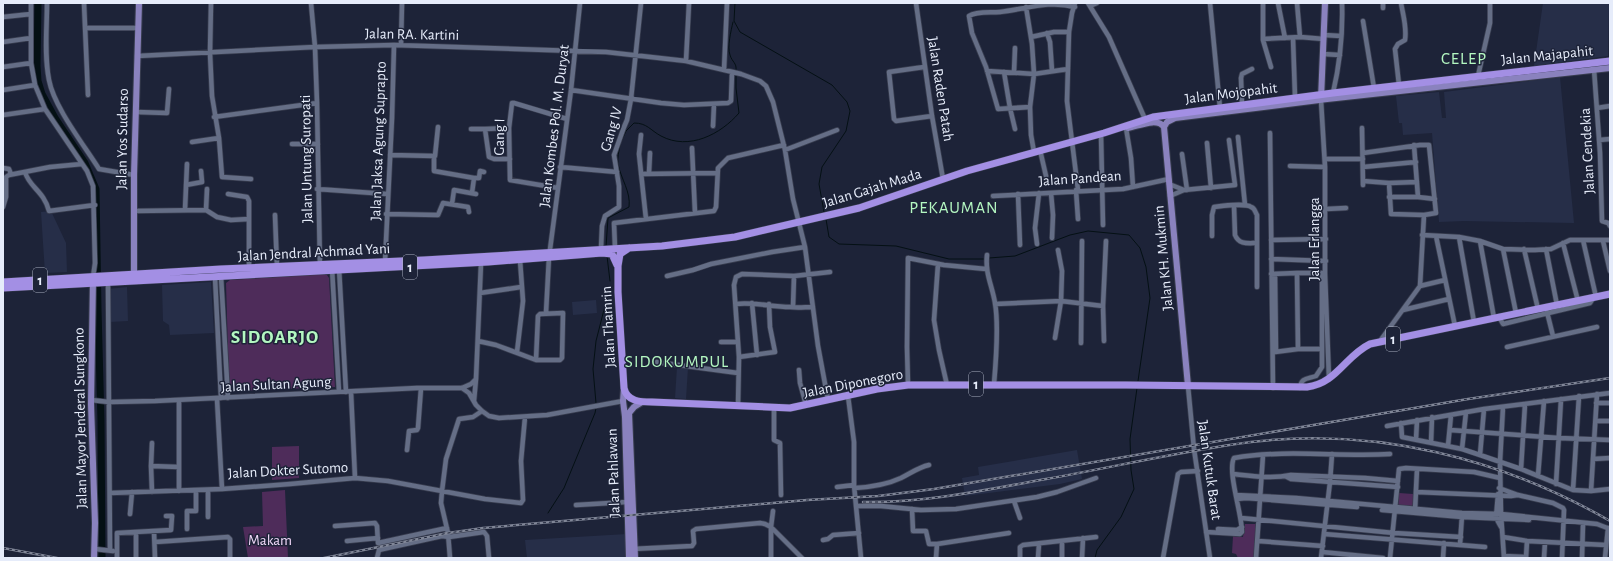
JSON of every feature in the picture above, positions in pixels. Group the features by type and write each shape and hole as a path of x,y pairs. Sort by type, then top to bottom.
{"highway":[{"name":"Jalan Majapahit","path":"1321,97 1333,92 1478,76 1534,67 1610,61"},
{"name":"Jalan Mojopahit","path":"1145,119 1173,113 1295,97 1321,97"},
{"name":"Jalan Gajah Mada","path":"631,247 662,246 734,237 818,219 875,204 943,179 1072,141 1101,134 1145,119"},
{"name":"Jalan Jendral Achmad Yani","path":"339,267 481,263 631,247"},
{"name":"Jalan Thamrin","path":"631,247 620,254 616,262 624,388 628,397 642,402"},
{"name":"Jalan Jendral Achmad Yani","path":"607,249 612,254 616,262"},
{"name":"Jalan Jendral Achmad Yani","path":"99,280 134,275 219,274 249,268 332,268 385,262 550,255"},
{"name":"Jalan Jendral Achmad Yani","path":"99,280 320,268"},
{"name":"1","path":"3,282 99,280"},
{"name":"1","path":"3,288 99,280"},
{"name":"1","path":"1188,386 1273,388 1300,388 1316,386 1329,379 1363,347 1474,322 1516,314 1544,311 1558,305 1610,294"},
{"name":"Jalan Diponegoro","path":"642,402 790,408 877,389 908,385 994,384 1188,386"}],"main road":[{"name":"Jalan Yos Sudarso","path":"134,275 134,175 139,3"},
{"path":"1321,97 1325,3"},
{"name":"Jalan Majapahit","path":"1321,97 1594,63 1610,68"},
{"name":"Jalan Mojopahit","path":"1164,127 1167,122 1175,118 1321,97"},
{"name":"Jalan Gajah Mada","path":"1114,130 1156,122 1161,123 1164,127"},
{"name":"Jalan KH. Mukmin","path":"1164,127 1188,386"},
{"name":"Jalan Mayor Jenderal Sungkono","path":"94,558 96,549 91,400 99,280"},
{"name":"Jalan Pahlawan","path":"624,388 623,400 625,417 627,502 632,549 635,558"},
{"path":"623,400 629,417"},
{"name":"Jalan Pahlawan","path":"629,558 632,549 629,417 631,410 642,402"}],"street":[{"path":"31,3 31,63 35,85 45,109 88,173 93,186 95,205 95,263 99,280 107,402 110,493 109,550"},
{"path":"47,3 46,47 49,79 54,95 63,113 100,169 134,175"},
{"path":"84,3 88,95"},
{"path":"211,3 210,53 214,117 219,138 222,177 251,179"},
{"name":"Jalan Untung Suropati","path":"311,3 315,46 317,103 317,189 320,268"},
{"path":"401,45 402,3"},
{"name":"Jalan Kombes Pol. M. Duryat","path":"546,313 550,255 560,167 576,51 580,3"},
{"name":"Gang IV","path":"607,249 602,226 605,216 619,208 614,155 628,120 641,3"},
{"path":"686,61 689,3"},
{"path":"724,70 727,3"},
{"name":"Jalan Raden Patah","path":"916,3 924,67 943,179"},
{"path":"1030,107 997,108 987,71 972,33 969,16 1043,4 1075,5 1082,3"},
{"path":"1097,3 1089,5 1109,38 1145,119"},
{"path":"1210,3 1220,108"},
{"path":"1263,3 1263,39 1271,67"},
{"path":"1278,3 1285,38"},
{"path":"1297,3 1300,37"},
{"path":"1333,92 1340,55 1342,3"},
{"path":"1399,85 1395,49 1405,37 1405,26 1401,3"},
{"path":"1478,76 1490,22 1490,3"},
{"path":"1075,5 1069,32 1067,101 1077,190 1078,219"},
{"path":"1026,7 1031,37 1034,74 1030,107 1031,135 1046,176"},
{"path":"3,18 31,14"},
{"path":"1363,21 1374,88"},
{"path":"85,28 138,28"},
{"path":"1031,37 1054,32 1069,32"},
{"path":"1047,33 1050,42 1052,71"},
{"path":"1263,39 1341,36"},
{"path":"3,42 31,38"},
{"path":"1293,38 1295,97"},
{"name":"Jalan RA. Kartini","path":"137,56 315,46 394,45 576,51 636,54 686,61 741,74 760,81 766,86 773,102 785,148 793,199 805,247 812,307 828,400"},
{"name":"Jalan Jaksa Agung Suprapto","path":"385,262 394,45"},
{"path":"1014,72 1015,48"},
{"path":"1323,54 1340,55"},
{"path":"3,67 31,63"},
{"name":"Jalan Cendekia","path":"1594,63 1602,221 1608,223 1610,226"},
{"path":"924,67 889,72 894,119 896,121 932,116"},
{"path":"987,71 1034,74 1068,69"},
{"path":"1242,105 1242,74 1252,69"},
{"path":"571,90 684,105 714,104 731,102 733,72"},
{"path":"1004,72 1015,129"},
{"path":"3,90 35,85"},
{"path":"136,112 167,113 169,89"},
{"name":"Jalan Erlangga","path":"1321,97 1325,159 1326,261 1324,273 1329,379"},
{"name":"Gang I","path":"558,188 512,181 509,128 512,104 514,102 567,119"},
{"path":"214,117 317,103"},
{"path":"713,126 714,104"},
{"path":"1597,108 1610,106"},
{"path":"3,115 45,109"},
{"path":"438,127 436,155 434,156 434,170 477,178"},
{"path":"471,129 509,128"},
{"path":"1126,128 1131,158 1133,187"},
{"path":"1362,128 1363,183 1417,182"},
{"path":"485,129 489,157 494,159 510,159"},
{"path":"607,249 614,223 712,212 716,210 717,172 720,164 728,158 785,148 837,130"},
{"path":"1270,133 1271,240 1275,352 1273,388"},
{"path":"1101,134 1104,189 1103,225"},
{"path":"641,135 639,154 640,174 646,219"},
{"path":"1238,137 1240,185"},
{"path":"192,142 219,138"},
{"path":"1599,140 1610,139"},
{"path":"1229,140 1245,205"},
{"path":"1207,143 1211,188"},
{"path":"292,144 318,144"},
{"path":"1363,153 1428,144 1430,147 1436,212 1424,217 1391,214 1389,209 1389,183"},
{"path":"1414,145 1418,197"},
{"path":"692,148 695,213"},
{"path":"649,173 650,153"},
{"path":"1182,154 1185,190"},
{"path":"390,155 434,156"},
{"path":"1325,159 1363,159"},
{"path":"1363,167 1416,162"},
{"path":"3,207 6,197 6,177 11,174 50,166 82,164"},
{"path":"186,210 187,164"},
{"path":"1290,166 1325,167"},
{"path":"560,167 616,172"},
{"path":"3,168 9,168 11,174"},
{"path":"186,185 202,182 201,171"},
{"path":"452,204 454,190 474,193 480,171 484,172"},
{"path":"25,172 30,182 45,199 50,212 95,205"},
{"path":"640,174 717,172"},
{"path":"1169,182 1185,190"},
{"name":"Jalan Pandean","path":"993,196 1077,190 1123,189 1169,182"},
{"path":"1170,196 1185,190 1240,185"},
{"path":"317,189 387,194"},
{"path":"206,190 206,210"},
{"path":"1037,244 1035,228 1039,193"},
{"path":"1051,193 1053,215 1052,238"},
{"path":"228,194 247,197 248,199 249,268"},
{"path":"1018,194 1020,245"},
{"path":"1389,197 1418,197 1435,199"},
{"path":"386,214 438,216 441,204 452,204 468,207 469,212"},
{"path":"1212,236 1212,215 1214,208 1245,205 1251,206 1257,215 1257,287"},
{"path":"1234,206 1235,235 1237,239 1242,242 1256,243"},
{"path":"1326,209 1346,208"},
{"path":"134,211 206,210 217,217 230,220 249,218"},
{"path":"275,215 277,267"},
{"path":"1380,342 1420,286 1424,217"},
{"path":"1422,235 1459,237 1480,241 1503,249 1546,250 1570,240 1610,240"},
{"path":"1436,236 1455,326"},
{"path":"1459,237 1474,322"},
{"path":"1271,240 1326,239"},
{"path":"1480,241 1496,318 1503,324 1544,311 1590,303 1595,297 1583,240"},
{"path":"1081,343 1082,241"},
{"path":"1104,341 1103,306 1106,241"},
{"path":"1603,241 1610,270"},
{"path":"1563,243 1578,301"},
{"path":"667,276 711,264 805,247"},
{"path":"1503,249 1516,314"},
{"path":"1524,249 1552,336"},
{"path":"1055,338 1061,302 1062,272 1058,250"},
{"path":"1546,250 1558,305"},
{"path":"987,255 986,268 995,304 996,343 994,384"},
{"path":"908,385 908,258 938,264 986,268"},
{"path":"1272,259 1326,261"},
{"path":"517,352 522,301 520,260"},
{"path":"474,402 481,263"},
{"path":"938,264 934,320 938,350 947,385"},
{"name":"Jalan Dokter Sutomo","path":"219,274 219,398 222,489 355,478 339,267"},
{"path":"332,268 339,392"},
{"path":"738,406 739,357 734,285 738,275 794,276 830,272"},
{"path":"1297,273 1298,349"},
{"path":"1273,274 1324,273 1321,349 1322,367 1316,376 1304,379 1300,382 1300,388"},
{"path":"219,274 228,398"},
{"path":"793,307 794,276"},
{"path":"1420,286 1445,280"},
{"path":"480,292 521,287"},
{"path":"1404,310 1449,299"},
{"path":"995,304 1061,302 1103,306"},
{"path":"736,304 752,303 793,307 812,307"},
{"path":"752,303 757,355"},
{"path":"739,357 775,352 770,326 769,304"},
{"path":"478,341 496,345 536,360 559,360 562,358 563,313 546,313 538,316 536,360"},
{"path":"1507,347 1596,327"},
{"path":"721,342 738,342"},
{"path":"1275,352 1298,349 1321,349"},
{"path":"656,362 738,373"},
{"path":"799,370 800,383 806,405"},
{"path":"462,388 471,384 476,379"},
{"name":"Jalan Kutuk Barat","path":"1188,386 1210,558"},
{"path":"407,450 409,431 416,430 418,428 421,388"},
{"name":"Jalan Sultan Agung","path":"91,400 107,402 179,400 421,388 462,388"},
{"path":"462,388 469,393 474,402 482,411 489,416 498,418 547,415 623,400"},
{"path":"1387,426 1484,409 1610,393"},
{"path":"1591,491 1597,394"},
{"path":"848,396 854,442 856,506 860,554"},
{"path":"1573,490 1579,396"},
{"path":"1556,484 1561,399"},
{"path":"179,400 179,491"},
{"path":"1538,476 1544,401"},
{"path":"1596,403 1610,403"},
{"path":"1521,468 1525,404"},
{"path":"1504,407 1498,516 1502,529 1504,557 1526,558 1527,541"},
{"path":"774,408 774,440 780,443 781,495"},
{"path":"1480,455 1484,409"},
{"path":"450,558 449,537 441,503 446,458 459,419 473,417 482,411"},
{"path":"1462,450 1466,412"},
{"path":"1448,446 1451,414"},
{"path":"355,478 388,481 485,499 521,503 523,500 521,460 526,417"},
{"path":"1431,443 1432,418"},
{"path":"1416,440 1417,420"},
{"path":"1596,421 1610,421"},
{"path":"1401,423 1402,436 1480,455 1501,463 1521,468 1573,490 1591,491 1610,489"},
{"path":"1450,430 1503,435 1610,440"},
{"path":"152,443 152,492"},
{"path":"1206,531 1240,534 1242,532 1242,522 1236,497 1233,474 1232,462 1234,458 1304,453 1367,455 1390,454"},
{"path":"1322,558 1332,454"},
{"path":"1256,558 1260,520 1263,455"},
{"path":"1593,459 1610,458"},
{"path":"837,487 883,485 920,467 929,465"},
{"path":"151,466 179,467"},
{"path":"1390,558 1394,533 1399,469 1474,472 1500,478"},
{"path":"1415,511 1416,469"},
{"path":"1163,558 1178,474 1181,472 1198,472"},
{"path":"1233,474 1285,476 1291,479 1330,480 1365,478 1398,481"},
{"path":"856,506 881,506 912,510 942,510 1014,501 1057,492 1096,478"},
{"path":"1365,478 1365,484"},
{"path":"1330,480 1398,487"},
{"path":"1500,486 1518,495 1558,505 1564,508 1565,522 1562,543 1562,558"},
{"path":"110,493 222,489"},
{"path":"208,490 208,517"},
{"path":"187,529 187,511 196,511 196,491"},
{"path":"130,514 132,492"},
{"path":"1416,492 1499,496 1518,495"},
{"path":"1236,497 1294,500 1396,510 1597,524 1609,528 1605,558"},
{"path":"1014,501 1020,518"},
{"path":"576,505 627,502"},
{"path":"912,510 913,531 926,531 929,544 1008,533"},
{"path":"771,558 771,524 773,512"},
{"path":"1460,545 1462,515"},
{"path":"117,558 117,533 172,530 172,516 166,516"},
{"path":"1242,522 1260,520 1394,533 1460,537"},
{"path":"335,526 375,523 377,526 378,543 447,528"},
{"path":"632,549 692,546 694,543 694,530 705,527 760,523 771,524 802,558"},
{"path":"1582,558 1583,524"},
{"path":"1361,537 1362,530"},
{"path":"154,532 155,558"},
{"path":"136,533 136,558"},
{"path":"377,558 379,550 442,536 449,537 485,533 487,536 489,558"},
{"path":"823,540 828,539 833,535 859,533"},
{"path":"1324,534 1485,547"},
{"path":"1421,542 1422,535"},
{"path":"155,542 228,537 230,539 230,558"},
{"path":"1020,558 1021,546 1096,537"},
{"path":"1503,537 1527,541 1582,543 1606,546"},
{"path":"347,541 378,538"},
{"path":"1082,558 1083,538"},
{"path":"1062,541 1062,558"},
{"path":"1258,541 1323,546"},
{"path":"1544,558 1545,542"},
{"path":"1443,558 1444,543"},
{"path":"936,558 937,544"},
{"path":"1038,558 1039,544"},
{"path":"96,549 116,551"},
{"path":"1322,552 1383,558"}],"shaded area":[{"path":"1543,3 1609,3 1608,56 1534,66"},
{"path":"1560,77 1574,223 1439,222 1432,133 1403,135 1402,123 1399,123 1396,96 1439,92 1442,118 1446,118 1444,92"},
{"path":"51,211 66,243 67,272 45,273 41,212"},
{"path":"211,282 214,333 170,335 169,325 163,321 162,285"},
{"path":"127,287 128,321 109,322 108,289"},
{"path":"596,300 597,313 573,315 572,302"},
{"path":"677,367 688,368 686,399 675,398"},
{"path":"1077,450 1082,479 1060,484 965,496 962,478 979,475 978,467"},
{"path":"627,534 629,558 527,558 525,540"}],"green space":[{"path":"322,274 327,275 329,278 335,387 234,391 229,385 226,283 230,280"},
{"path":"299,446 299,478 272,480 272,447"},
{"name":"Makam","path":"285,490 288,558 248,558 243,527 263,526 262,492"},
{"path":"1399,493 1413,494 1413,508 1398,507"},
{"path":"1245,524 1256,524 1254,558 1238,558 1236,554 1232,553 1233,536 1243,537"}],"waterway":[{"path":"38,3 37,66 38,81 42,94 55,118 85,163 96,189 101,421 102,558"},
{"path":"735,3 734,21 740,32 832,85 847,102 850,111 846,131 822,167 819,184 824,212"},
{"path":"733,22 729,52 736,66 736,70"},
{"path":"621,142 626,131 634,123 642,124 661,136 682,142 704,138 723,128 739,113 736,76"},
{"path":"606,247 608,218 629,207 629,196 618,164 620,145"},
{"path":"826,219 829,237 839,244 896,246 949,259 986,259"},
{"path":"989,258 1015,256 1070,235 1088,231 1129,235 1140,248 1146,267 1150,298 1138,381"},
{"path":"607,256 610,281"},
{"path":"596,403 593,369 596,341 608,294"},
{"path":"1095,558 1097,550 1121,517 1134,489 1131,470 1130,439 1137,388"},
{"path":"548,513 564,488 596,408"}],"railway":[{"path":"324,558 448,533 483,528 807,500 878,496 934,489 1468,399 1610,378"},
{"path":"863,502 886,502 955,495 1148,459 1251,442 1298,439 1344,439 1391,444 1436,452 1481,464 1526,480 1568,499 1610,521"},
{"path":"3,548 57,558"}],"district":[{"name":"CELEP","path":"1464,58"},
{"name":"PEKAUMAN","path":"954,207"},
{"name":"SIDOARJO","path":"275,336"},
{"name":"SIDOKUMPUL","path":"677,361"}]}
